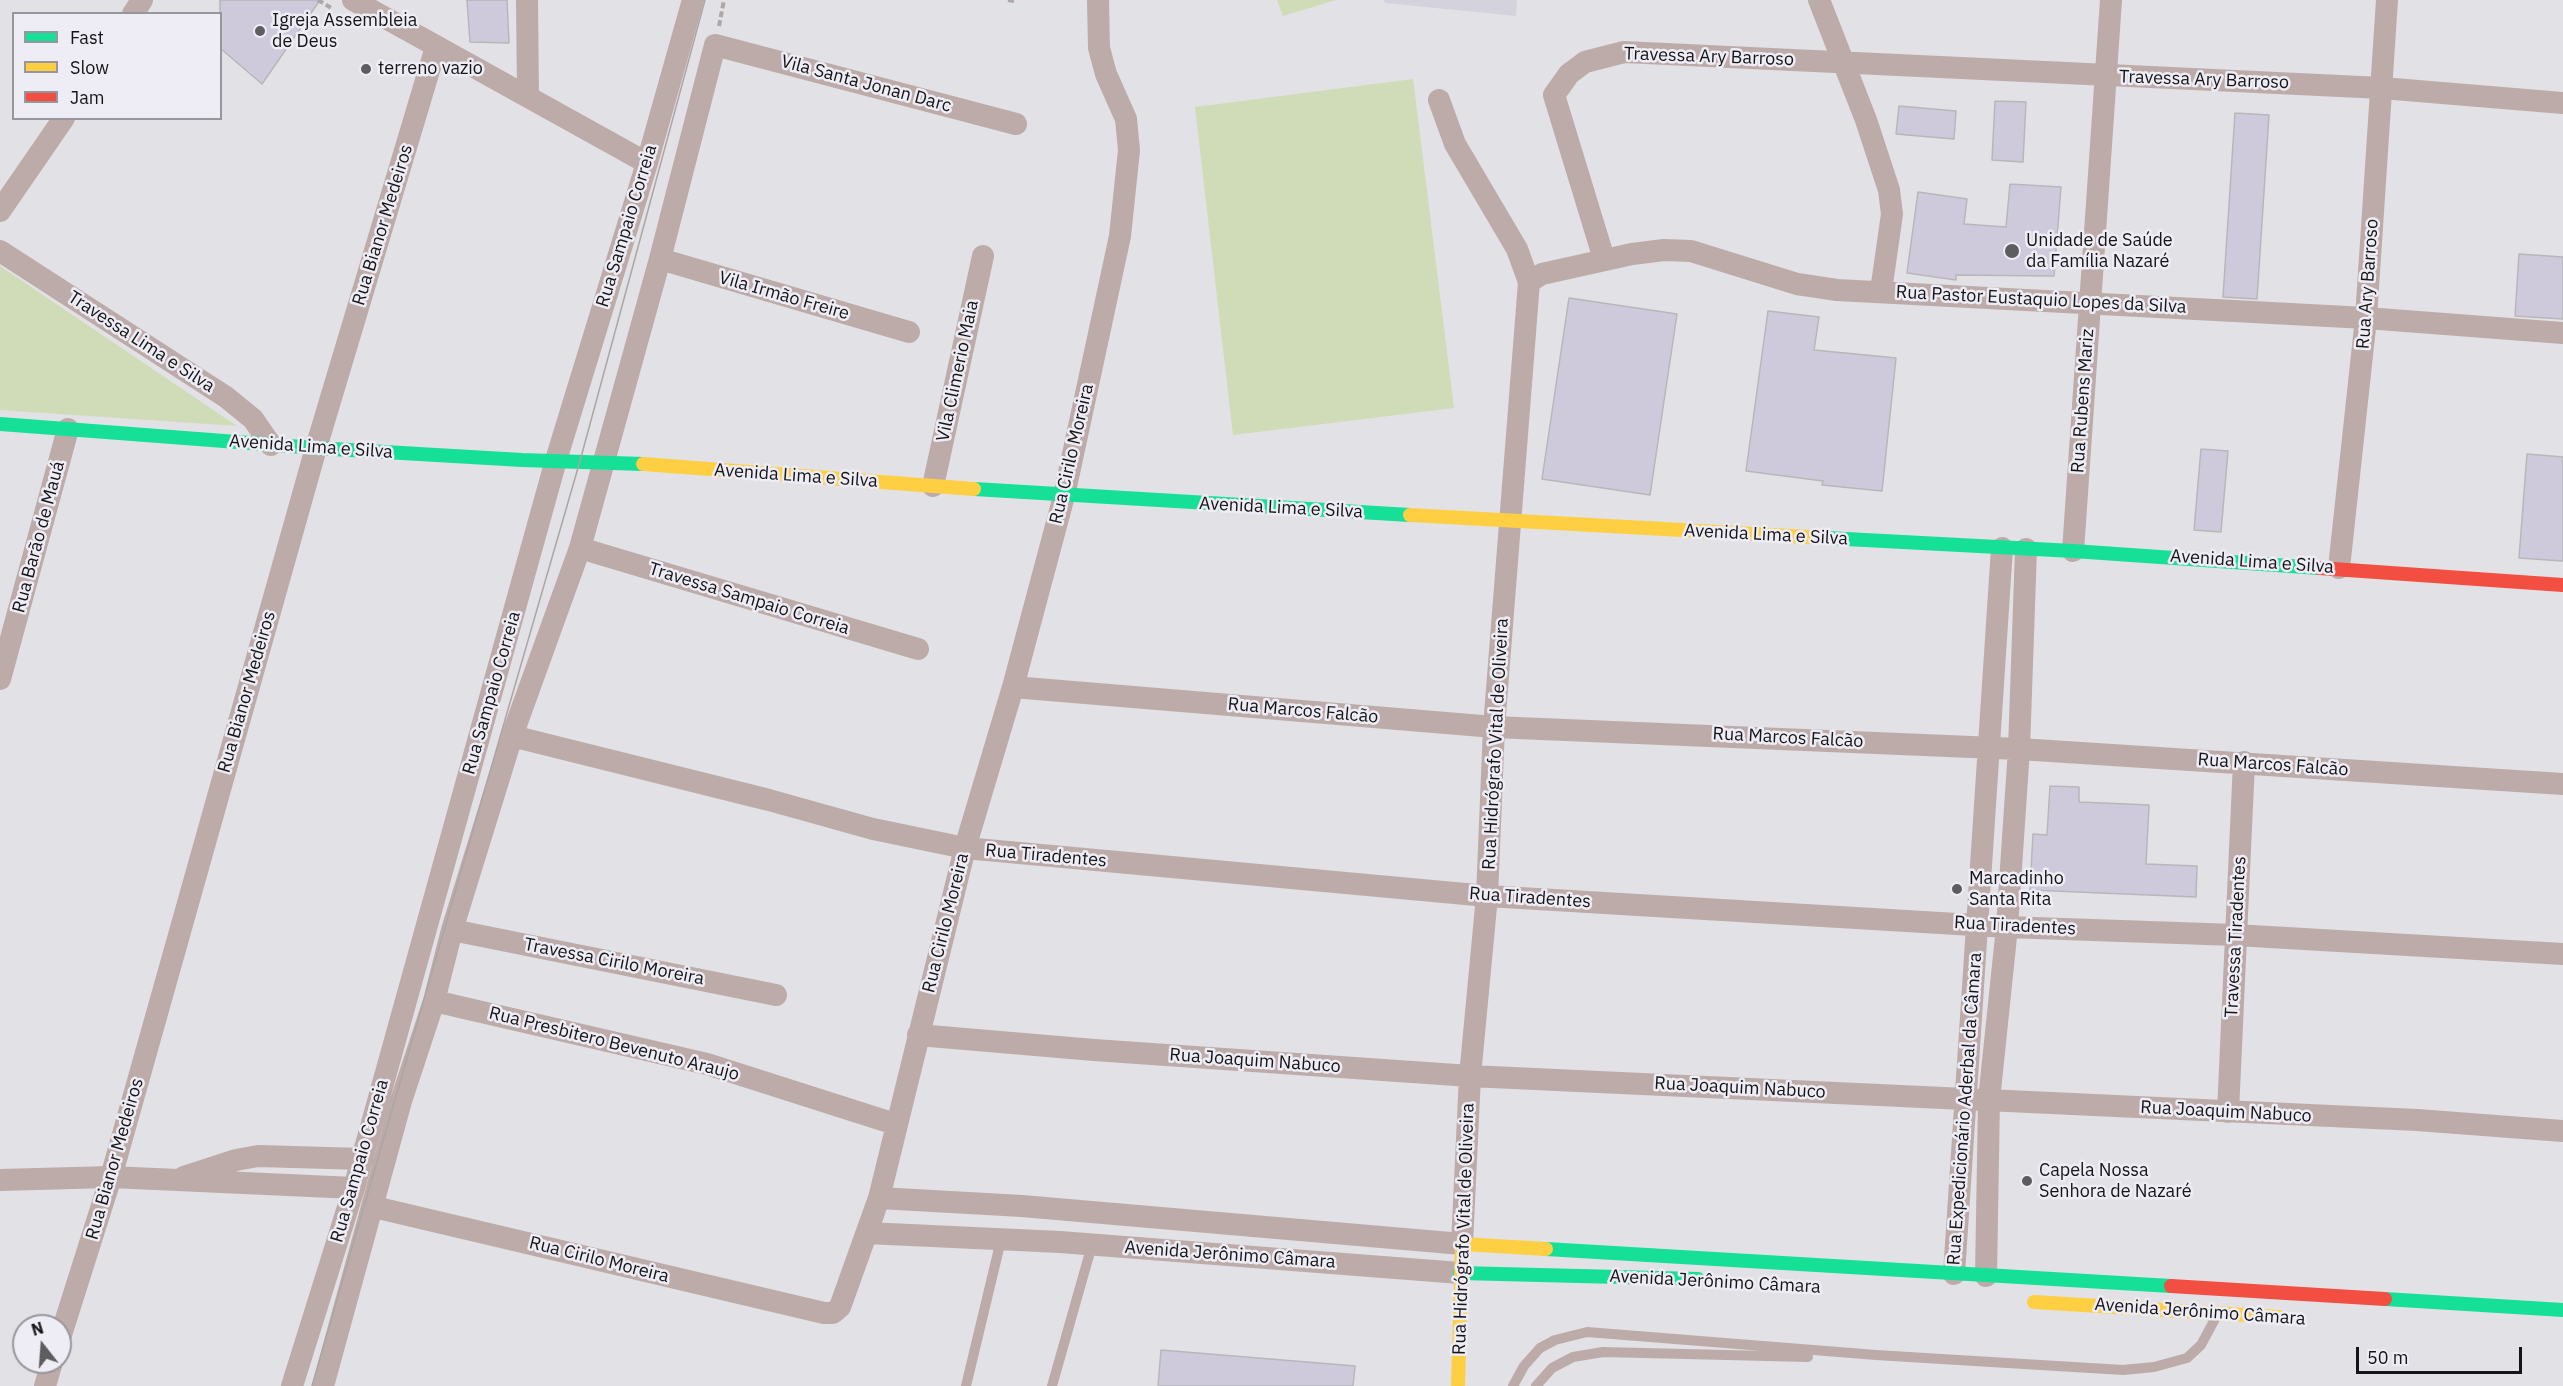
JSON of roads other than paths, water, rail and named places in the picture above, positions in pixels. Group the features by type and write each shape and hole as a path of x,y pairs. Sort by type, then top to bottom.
{"main road":[{"name":"Avenida Lima e Silva","path":"0,424 316,448 605,461 1064,496 2073,551 2563,585"},
{"name":"Rua Hidrógrafo Vital de Oliveira","path":"1458,1386 1461,1244"},
{"name":"Avenida Jerônimo Câmara","path":"1461,1244 2563,1310"},
{"name":"Avenida Jerônimo Câmara","path":"1460,1273 1717,1280"},
{"name":"Avenida Jerônimo Câmara","path":"2019,1300 2289,1318"}],"street":[{"path":"353,0 647,163"},
{"path":"527,0 528,96"},
{"name":"Rua Sampaio Correia","path":"292,1386 363,1159 556,460 647,163 693,0"},
{"name":"Rua Cirilo Moreira","path":"374,1207 828,1314 840,1306 879,1198 895,1124 965,848 1013,687 1064,496 1120,236 1129,150 1126,118 1106,74 1099,48 1098,0"},
{"path":"1820,0 1883,169 1888,190 1892,214 1881,291"},
{"name":"Rua Rubens Mariz","path":"2073,551 2111,0"},
{"name":"Rua Ary Barroso","path":"2339,568 2366,318 2387,0"},
{"name":"Rua Sampaio Correia","path":"323,1386 374,1207 401,1101 434,1001 452,930 512,736 580,548 660,259 715,45"},
{"name":"Vila Santa Jonan Darc","path":"715,45 1016,124"},
{"name":"Rua Bianor Medeiros","path":"68,1314 111,1177 316,448 436,47"},
{"name":"Travessa Ary Barroso","path":"1604,259 1554,95 1569,74 1585,62 1624,52 2382,88 2563,103"},
{"path":"1439,100 1455,144 1517,249 1528,282"},
{"path":"0,211 63,120"},
{"name":"Rua Pastor Eustaquio Lopes da Silva","path":"1528,282 1542,274 1604,259 1664,250 1691,251 1797,284 1837,290 2366,318 2563,333"},
{"name":"Travessa Lima e Silva","path":"0,251 226,397 253,419 271,445"},
{"name":"Vila Climerio Maia","path":"933,486 982,256"},
{"name":"Vila Irmão Freire","path":"660,259 909,333"},
{"name":"Rua Hidrógrafo Vital de Oliveira","path":"1461,1244 1470,1076 1487,896 1494,726 1528,282"},
{"name":"Rua Barão de Mauá","path":"0,680 68,429"},
{"name":"Travessa Sampaio Correia","path":"580,548 918,650"},
{"name":"Rua Expedicionário Aderbal da Câmara","path":"1954,1274 1967,1100 1987,747 2002,548"},
{"name":"Rua Expedicionário Aderbal da Câmara","path":"1986,1276 1989,1100 2007,927 2019,749 2026,549"},
{"name":"Rua Marcos Falcão","path":"1013,687 1494,726 1987,747 2244,762 2472,780 2563,784"},
{"name":"Rua Tiradentes","path":"512,736 770,800 873,829 965,848 1487,896 2007,927 2235,936 2563,954"},
{"name":"Travessa Tiradentes","path":"2228,1112 2244,762"},
{"name":"Travessa Cirilo Moreira","path":"452,930 776,995"},
{"name":"Rua Presbitero Bevenuto Araujo","path":"434,1001 707,1064 895,1124"},
{"name":"Rua Joaquim Nabuco","path":"918,1035 1094,1050 1470,1076 2417,1120 2563,1131"},
{"path":"174,1181 236,1160 258,1156 363,1159"},
{"path":"0,1180 111,1177 354,1188"},
{"name":"Avenida Jerônimo Câmara","path":"879,1198 1022,1206 1461,1244"},
{"name":"Avenida Jerônimo Câmara","path":"867,1233 1092,1245 1460,1273"}],"lane":[{"path":"966,1386 1001,1239"},
{"path":"1052,1386 1092,1245"},
{"path":"1513,1386 1524,1366 1540,1348 1555,1340 1587,1332 1973,1361 2123,1370 2154,1367 2187,1358 2201,1345 2217,1314 2223,1291"},
{"path":"1536,1386 1552,1368 1573,1357 1603,1352 1973,1361"}],"tram line":[{"path":"312,1386 580,461 705,0"}],"place":[{"name":"Igreja Assembleia de Deus","path":"260,31"},
{"name":"terreno vazio","path":"366,69"},
{"name":"Unidade de Saúde da Família Nazaré","path":"2012,251"},
{"name":"Marcadinho Santa Rita","path":"1957,889"},
{"name":"Capela Nossa Senhora de Nazaré","path":"2027,1181"}]}
